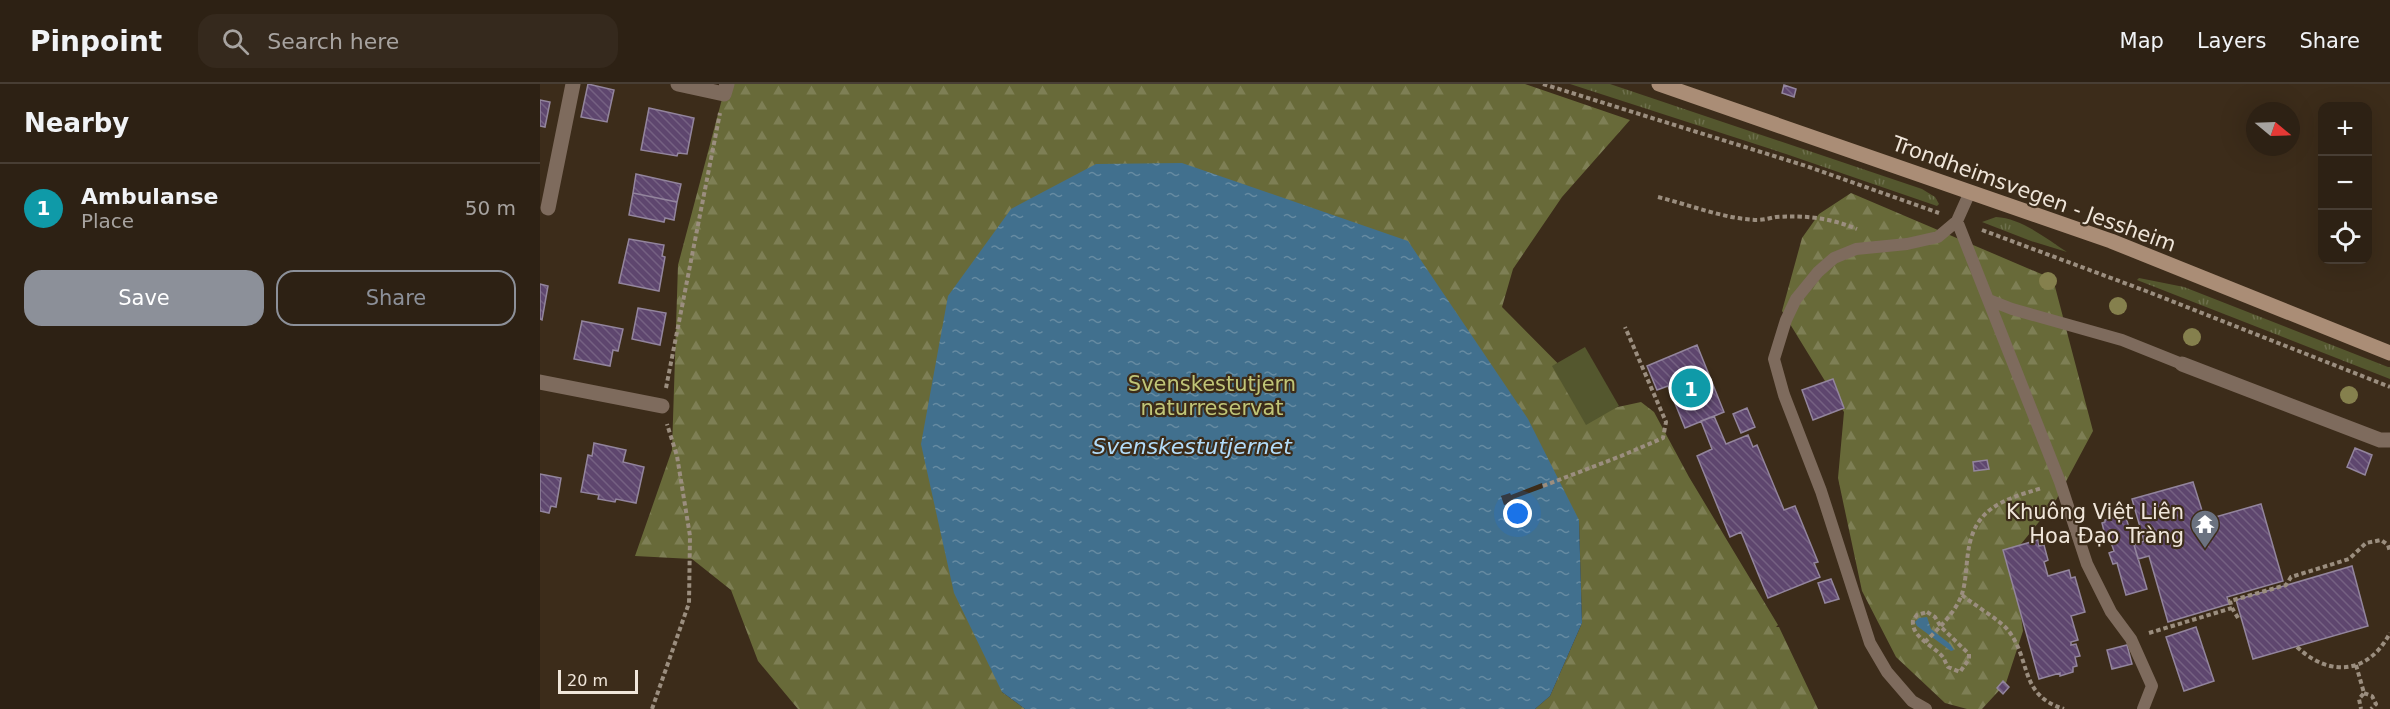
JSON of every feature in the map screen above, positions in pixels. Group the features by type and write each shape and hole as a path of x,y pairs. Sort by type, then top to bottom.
{"main road":[{"name":"Trondheimsvegen - Jessheim","path":"1659,84 2111,241 2390,353"}],"street":[{"path":"548,208 573,84"},
{"path":"678,84 725,89"},
{"path":"2182,364 2380,440 2390,440"},
{"path":"540,382 662,406"}],"lane":[{"path":"1926,709 1912,701 1894,681 1870,643 1821,491 1784,395 1774,359 1786,320 1796,299 1818,272 1834,258 1856,249 1907,244 1938,237 1958,221 1970,192"},
{"path":"1958,221 2060,482 2087,564 2111,612 2131,639 2152,686 2143,709"},
{"path":"1989,300 2012,309 2122,340 2182,364"}],"path":[{"path":"652,709 689,603 690,536 677,456 662,406 725,89"},
{"path":"1658,197 1742,218 1759,220 1773,217 1806,216 1837,221 1867,232 1882,246"},
{"path":"1543,486 1664,438 1666,422 1625,327"},
{"path":"1926,641 1939,628 1962,595 1970,535 1977,522 1987,512 2008,499 2025,493"},
{"path":"2238,618 2230,601 2286,585 2291,577 2349,559 2366,543 2381,540 2388,544 2390,552"},
{"path":"1962,595 2007,629 2034,690 2049,703 2064,709"},
{"path":"2131,639 2232,608"},
{"path":"1927,612 1935,617 1939,628 1970,654 1964,669 1957,672 1948,667 1942,656 1913,628 1913,620 1917,615 1927,612"},
{"path":"2297,646 2307,656 2327,667 2344,669 2374,655 2390,633"},
{"path":"2356,664 2364,693"},
{"path":"2361,709 2359,699 2364,693"},
{"path":"2364,693 2372,696 2376,704 2371,709"}],"green space":[{"name":"Svenskestutjern naturreservat","path":"726,84 1525,84 1630,120 1562,197 1513,269 1502,307 1604,410 1641,402 1654,412 1689,477 1778,625 1776,627 1779,627 1818,709 1535,709 1550,696 1582,623 1579,520 1002,692 1025,709 798,709 758,661 731,590 692,559 635,556 672,450 678,265"},
{"path":"1570,84 1610,84 1922,189 1935,197 1939,204 1937,206"},
{"path":"1851,193 2053,279 2093,431 2055,502 2013,554 2023,631 2006,683 1982,709 1967,709 1945,703 1896,657 1862,591 1838,478 1844,412 1782,311 1802,238 1819,214"},
{"path":"1996,217 2024,225 2067,252 1982,222"},
{"path":"2139,278 2184,287 2390,367 2390,379 2137,280"},
{"path":"1585,347 1619,406 1586,425 1552,366"}],"water":[{"name":"Svenskestutjernet","path":"1182,163 1408,241 1528,419 1579,520 1582,623 1550,696 1535,709 1025,709 1002,692 954,593 921,444 948,296 1011,209 1096,164"},
{"path":"1927,617 1931,629 1954,650 1951,651 1917,626 1915,622 1919,618"}],"pier":[{"path":"1542,483 1543,488 1513,499 1513,502 1504,505 1501,496 1510,493 1511,495"}],"building":[{"path":"588,84 614,90 607,122 581,117"},
{"path":"1784,85 1796,89 1794,97 1782,93"},
{"path":"540,100 550,102 545,127 540,126"},
{"path":"649,108 694,118 687,154 678,153 677,156 641,150"},
{"path":"636,174 681,184 677,202 633,193"},
{"path":"633,193 677,202 674,220 665,218 664,222 629,215"},
{"path":"629,239 664,245 662,256 665,257 659,291 619,283"},
{"path":"540,284 548,286 542,320 540,319"},
{"path":"638,308 666,313 660,345 632,339"},
{"path":"582,321 623,329 618,351 613,350 610,366 574,359"},
{"path":"1697,345 1724,412 1685,428 1668,386 1657,390 1647,366"},
{"path":"1833,379 1844,408 1813,420 1802,390"},
{"path":"1747,408 1755,427 1741,433 1733,414"},
{"path":"1714,416 1726,444 1748,435 1753,447 1757,445 1784,510 1795,506 1818,562 1814,563 1820,577 1768,598 1741,532 1730,537 1697,456 1712,449 1701,421"},
{"path":"594,443 626,450 623,462 644,467 636,503 616,499 615,502 598,499 599,495 581,492 588,455 592,456"},
{"path":"2355,448 2372,455 2365,475 2347,467"},
{"path":"1987,460 1989,469 1974,471 1973,462"},
{"path":"540,474 561,478 556,507 551,506 549,513 540,511"},
{"name":"Khuông Việt Liên Hoa Đạo Tràng","path":"2193,482 2205,520 2261,504 2283,581 2227,597 2229,604 2168,622 2149,556 2138,559 2134,545 2144,541 2132,499"},
{"path":"2125,514 2147,589 2126,595 2117,563 2113,564 2109,553 2114,551 2108,534 2105,535 2102,523"},
{"path":"2038,540 2039,546 2044,545 2048,560 2044,562 2048,576 2069,570 2071,578 2075,577 2085,612 2071,616 2078,640 2071,642 2071,645 2076,644 2080,656 2075,657 2077,666 2073,667 2073,672 2039,679 2003,550"},
{"path":"2352,566 2368,626 2253,659 2236,600"},
{"path":"1831,579 1839,599 1825,603 1818,583"},
{"path":"2196,627 2214,681 2184,691 2166,637"},
{"path":"2127,645 2132,664 2112,669 2107,650"},
{"path":"2003,681 2009,687 2003,694 1997,688"}],"place":[{"name":"Ambulanse","path":"1691,388"},
{"name":"Khuông Việt Liên Hoa Đạo Tràng","path":"2205,550"}]}
